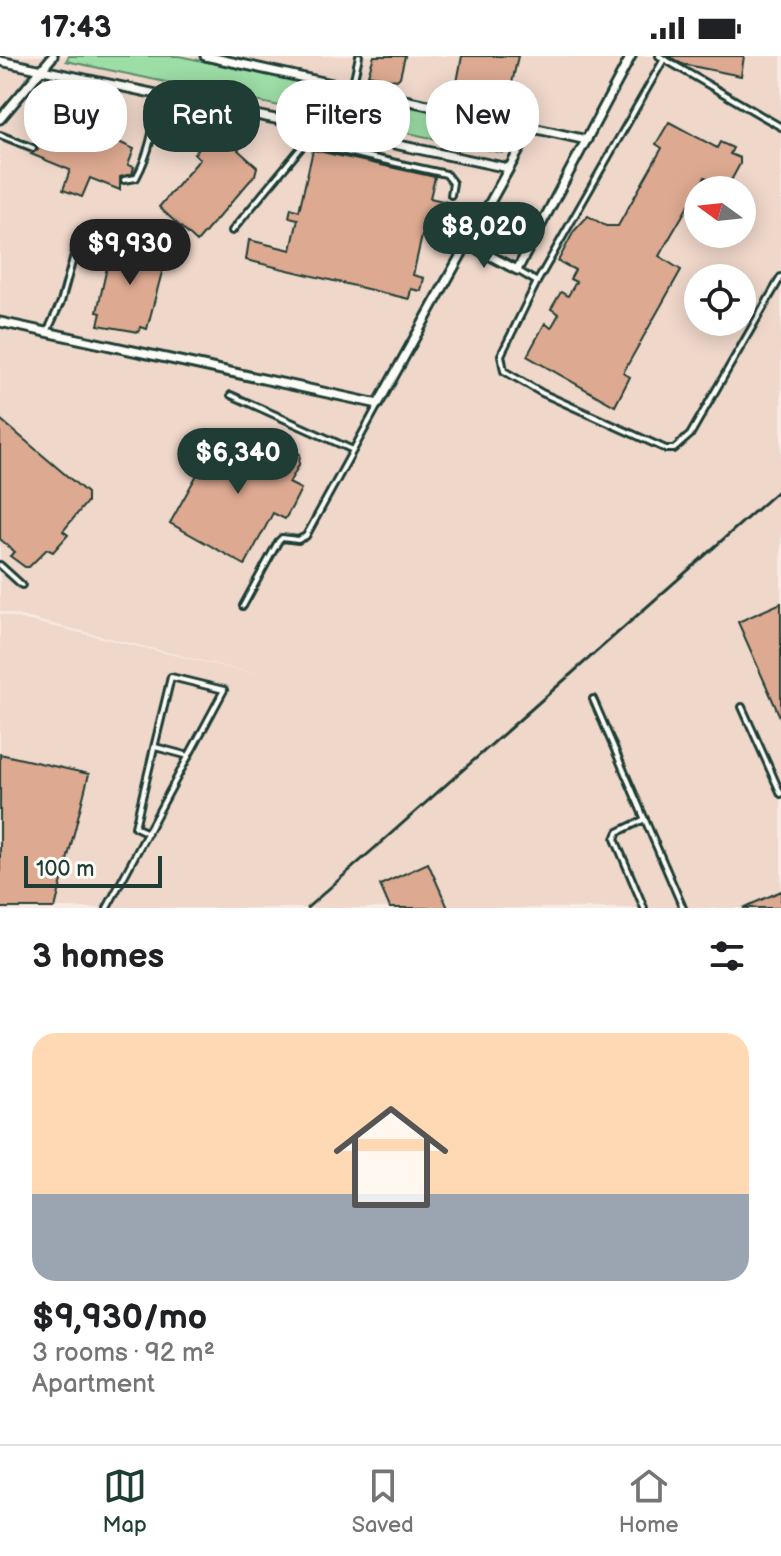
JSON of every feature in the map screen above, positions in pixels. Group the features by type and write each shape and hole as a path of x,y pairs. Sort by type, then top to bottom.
{"street":[{"path":"0,119 53,56"},
{"path":"205,56 315,80"},
{"path":"466,243 517,270 631,56"},
{"path":"0,61 143,93"},
{"path":"539,129 587,140"},
{"path":"410,148 508,168"},
{"path":"0,322 378,404 517,152"}],"lane":[{"path":"354,80 359,56"},
{"path":"781,127 661,57 537,282 501,355 504,371 542,393 666,449 674,449 690,435 781,277"},
{"path":"0,135 24,144"},
{"path":"124,180 136,178 148,152"},
{"path":"232,231 298,152"},
{"path":"346,152 446,174 453,183 451,195"},
{"path":"47,332 61,302 77,244"},
{"path":"517,270 537,282"},
{"path":"231,395 353,451"},
{"path":"243,606 278,542 282,538 298,540 306,536 378,404"},
{"path":"0,565 22,585"},
{"path":"107,908 148,833 224,690 171,677 135,827 148,833"},
{"path":"593,699 683,908"},
{"path":"742,707 781,794"},
{"path":"155,747 189,756"},
{"path":"644,908 615,839 618,832 645,819"}],"shaded area":[{"path":"0,56 781,56 781,908 0,908 0,614 280,680 0,611"}],"green space":[{"path":"69,56 179,56 291,80 276,80 276,105 260,102 260,80 156,80 66,61"},
{"path":"410,106 426,109 426,137 410,133"}],"building":[{"path":"374,56 405,56 397,80 368,75"},
{"path":"462,56 518,56 513,80 457,80"},
{"path":"669,56 744,56 741,76 682,64"},
{"path":"669,122 717,148 720,142 733,148 730,154 740,158 740,164 734,176 684,176 684,213 659,256 681,270 623,373 630,377 615,406 527,356 545,323 551,328 559,314 551,309 561,292 568,296 576,282 570,279 575,270 558,261 574,231 588,216 606,226 618,226 662,148 656,144"},
{"path":"127,146 134,149 128,165 134,167 132,174 120,177 120,190 90,178 82,197 63,190 70,170 31,154 127,152"},
{"path":"240,152 257,167 255,175 197,242 159,207 200,159 194,154"},
{"path":"313,152 435,177 430,198 447,202 438,241 422,236 413,275 424,278 421,291 411,289 409,299 246,260 249,240 291,250 298,219 289,217 291,208 299,211"},
{"path":"113,240 167,253 147,329 140,327 139,332 98,325 101,313 97,312"},
{"path":"0,419 87,493 87,502 63,531 68,535 53,552 47,549 29,567 10,556 15,552 0,539"},
{"path":"218,431 278,460 281,445 300,454 299,465 289,483 301,489 285,519 273,513 245,565 170,523 217,439"},
{"path":"781,603 781,719 738,622"},
{"path":"0,754 89,774 55,908 0,908"},
{"path":"428,863 448,908 390,908 380,885"},
{"path":"781,891 781,908 743,908"}],"railway":[{"path":"307,908 781,488"}]}
